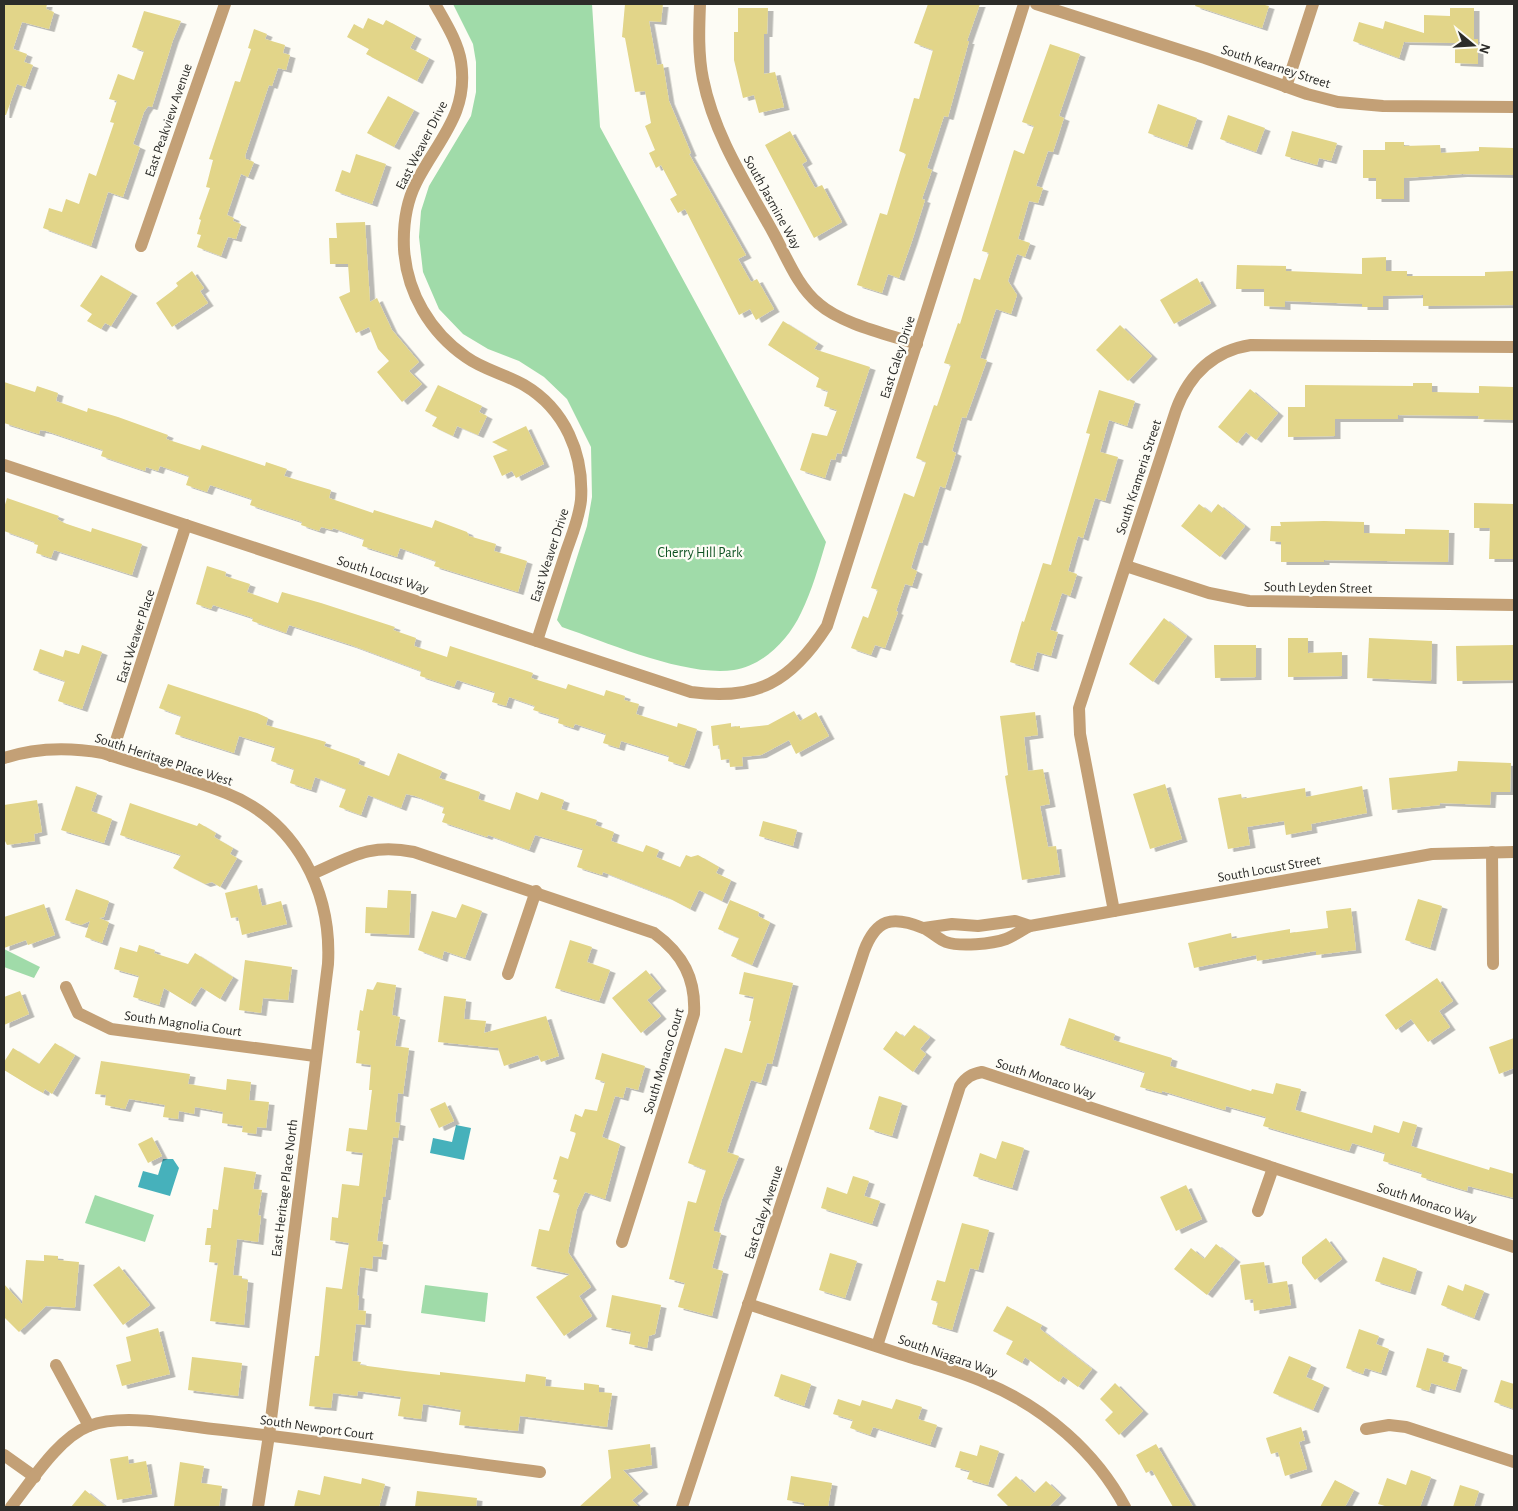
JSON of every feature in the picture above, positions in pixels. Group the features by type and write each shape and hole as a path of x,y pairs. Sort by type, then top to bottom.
{"street":[{"name":"East Peakview Avenue","path":"141,246 225,4"},
{"name":"East Weaver Drive","path":"435,4 453,38 461,60 462,95 452,124 416,184 409,201 404,233 408,277 418,303 442,337 467,358 523,384 535,392 558,416 573,441 579,459 582,481 579,514 537,641"},
{"name":"South Jasmine Way","path":"700,4 699,52 702,78 714,119 734,163 801,284 820,305 839,317 917,344"},
{"name":"East Caley Drive","path":"756,690 776,681 795,668 817,642 827,626 1024,4"},
{"name":"South Kearney Street","path":"1036,4 1205,58 1322,99 1355,104 1514,107"},
{"path":"1286,87 1313,4"},
{"name":"South Krameria Street","path":"1114,910 1078,721 1083,692 1183,391 1200,369 1223,353 1238,347 1267,345 1514,347"},
{"name":"South Locust Way","path":"4,465 691,692 729,696 756,690"},
{"name":"East Weaver Place","path":"112,756 186,525"},
{"name":"South Leyden Street","path":"1126,566 1209,593 1249,601 1514,605"},
{"name":"South Heritage Place West","path":"4,758 35,750 58,747 85,750 112,756 228,794 253,807 278,827 292,842 312,874"},
{"name":"South Monaco Court","path":"312,874 366,850 394,848 414,852 654,933 680,956 694,986 694,1014 622,1242"},
{"path":"1492,852 1493,964"},
{"name":"South Locust Street","path":"924,928 946,942 976,944 1007,939 1030,926 1432,854 1514,852"},
{"name":"East Heritage Place North","path":"258,1507 269,1435 329,950 324,904 312,874"},
{"path":"508,974 536,892"},
{"name":"South Locust Street","path":"876,927 886,921 924,928 952,924 978,926 1015,921 1030,926"},
{"name":"East Caley Avenue","path":"682,1507 864,951 876,927"},
{"name":"South Magnolia Court","path":"66,987 78,1013 111,1029 315,1056"},
{"name":"South Monaco Way","path":"877,1346 960,1086 964,1079 982,1072 1514,1246"},
{"path":"1258,1211 1273,1168"},
{"name":"South Niagara Way","path":"748,1304 986,1383 1025,1402 1053,1422 1084,1451 1104,1474 1125,1507"},
{"path":"56,1365 89,1426"},
{"name":"South Newport Court","path":"11,1507 65,1442 89,1426 113,1421 151,1422 269,1435 540,1472"},
{"path":"1366,1429 1390,1425 1406,1427 1514,1462"},
{"path":"4,1455 35,1477"}],"green space":[{"name":"Cherry Hill Park","path":"453,4 592,4 600,127 826,542 812,587 796,623 774,650 755,663 734,670 714,671 670,664 562,627 557,620 587,526 592,497 591,447 567,399 544,377 519,361 488,349 463,334 439,309 423,272 419,237 421,211 429,186 471,116 476,92 476,62 473,44"},
{"path":"4,949 40,967 34,978 4,967"},
{"path":"95,1195 154,1215 145,1242 85,1223"},
{"path":"425,1285 488,1293 485,1322 421,1313"}],"water":[{"path":"456,1125 471,1128 464,1160 430,1153 433,1138 452,1142"},
{"path":"163,1159 173,1159 179,1168 170,1196 138,1187 143,1171 158,1175"}],"building":[{"path":"4,4 47,4 46,9 54,12 49,29 22,22 13,49 27,54 24,62 33,65 25,87 17,84 6,115 4,115"},
{"path":"625,4 663,4 661,22 649,21 657,65 663,64 669,101 691,153 689,154 746,255 738,259 751,282 757,279 774,309 756,320 750,309 739,315 685,209 678,213 670,199 677,195 661,165 656,168 649,153 655,150 645,126 651,123 645,91 635,92 625,38 622,37"},
{"path":"928,4 980,4 967,41 969,41 948,117 944,116 927,168 932,170 922,199 925,200 912,241 899,278 888,274 882,293 857,285 880,213 887,215 906,154 899,151 914,98 919,99 933,50 914,43"},
{"path":"1196,4 1261,4 1269,6 1262,28 1195,6"},
{"path":"738,8 768,8 767,34 764,34 764,74 775,72 784,107 759,113 754,95 743,98 734,60 734,32 738,32"},
{"path":"1450,8 1474,8 1474,39 1478,39 1478,64 1455,63 1455,43 1404,42 1399,58 1353,41 1359,22 1383,29 1385,21 1424,33 1424,15 1450,16"},
{"path":"144,11 181,21 173,40 152,107 148,106 144,112 133,144 140,147 123,197 108,192 91,246 43,228 49,208 62,212 66,199 79,204 89,173 96,176 114,123 110,122 117,101 109,99 118,74 134,80 144,51 132,47"},
{"path":"368,18 383,25 386,20 416,36 410,48 429,58 417,81 366,54 369,49 347,37 354,24 363,29"},
{"path":"254,29 267,34 265,39 285,45 283,53 290,55 286,70 278,68 272,86 269,85 245,156 246,159 254,162 248,177 241,174 227,215 234,218 233,221 241,224 236,239 228,237 221,256 197,247 201,235 197,234 201,220 199,219 210,188 206,187 213,160 209,159 235,81 240,82 251,49 248,48"},
{"path":"1050,44 1080,54 1059,116 1064,118 1053,152 1048,151 1036,186 1043,188 1038,203 1029,201 1018,239 1030,243 1025,257 1017,254 1008,281 1017,295 1011,314 996,309 980,358 987,360 966,418 962,417 952,451 956,453 945,488 940,486 922,543 919,542 911,568 917,571 912,586 905,584 896,611 898,612 885,648 875,645 871,655 851,648 863,616 868,618 878,590 871,588 904,493 914,497 926,462 916,458 934,405 937,406 951,365 944,363 958,323 960,324 974,278 980,280 989,253 982,251 1014,150 1024,154 1034,126 1022,122"},
{"path":"388,96 414,110 394,147 367,133"},
{"path":"1158,104 1197,118 1187,147 1148,133"},
{"path":"1228,115 1265,128 1256,152 1220,139"},
{"path":"790,131 807,161 802,164 815,188 822,185 842,222 814,238 765,145"},
{"path":"1292,131 1337,143 1331,161 1319,158 1317,165 1285,156"},
{"path":"1385,142 1404,142 1404,146 1440,145 1441,153 1479,151 1479,147 1514,148 1514,175 1462,174 1404,178 1404,199 1376,199 1376,178 1363,178 1363,150 1385,150"},
{"path":"356,154 386,164 372,204 335,191 342,170 350,173"},
{"path":"365,222 370,302 377,298 392,330 419,362 409,371 422,384 402,402 377,372 389,361 378,349 369,327 356,333 339,297 350,292 348,264 330,264 329,238 337,238 336,223"},
{"path":"1386,257 1386,271 1407,271 1407,276 1485,276 1485,272 1514,271 1514,305 1423,306 1423,295 1383,296 1383,307 1362,307 1362,304 1285,301 1285,307 1264,306 1264,289 1236,289 1237,265 1286,266 1286,271 1362,274 1362,258"},
{"path":"192,271 204,288 200,291 208,303 172,327 156,303 178,286 176,283"},
{"path":"101,275 132,293 111,326 105,323 101,329 87,321 92,314 80,306"},
{"path":"1197,278 1211,303 1174,324 1160,300"},
{"path":"783,321 818,343 814,349 870,367 841,454 837,453 835,460 831,459 825,478 800,470 812,433 827,436 837,410 824,406 828,391 816,387 819,378 768,345"},
{"path":"1120,325 1152,356 1128,381 1096,350"},
{"path":"4,382 35,392 37,386 58,393 56,401 87,412 88,408 118,417 168,435 166,439 200,450 202,445 265,466 266,462 287,469 284,476 331,490 329,498 373,513 374,510 432,528 435,520 467,532 469,536 496,544 494,551 527,561 518,592 434,566 436,561 400,548 397,557 362,546 364,539 333,528 332,530 321,527 319,531 301,525 302,522 250,505 252,499 210,485 207,492 186,485 189,476 160,466 158,471 146,467 145,471 101,456 103,450 46,431 40,430 39,434 4,423"},
{"path":"1413,383 1432,383 1432,392 1479,393 1479,386 1514,387 1514,420 1478,419 1479,416 1398,415 1398,419 1335,419 1335,436 1288,437 1288,407 1305,407 1305,385 1413,386"},
{"path":"438,385 482,406 479,412 487,416 478,435 457,426 453,436 432,426 437,417 425,411"},
{"path":"1250,389 1278,413 1256,440 1246,432 1237,443 1218,427"},
{"path":"1099,390 1135,401 1127,426 1109,420 1100,452 1118,457 1105,501 1095,498 1083,538 1078,536 1068,571 1077,574 1070,596 1062,593 1050,630 1058,632 1051,656 1037,652 1033,669 1010,662 1022,621 1024,622 1043,563 1051,565 1090,434 1086,433"},
{"path":"526,426 544,464 516,478 512,471 502,476 493,456 508,450 492,442"},
{"path":"7,498 59,516 57,519 64,523 91,532 92,528 142,544 132,575 54,550 51,558 36,553 38,545 34,544 35,542 4,531 4,508"},
{"path":"1474,503 1514,504 1513,559 1489,559 1490,528 1474,528"},
{"path":"1199,504 1211,513 1218,504 1245,526 1220,557 1181,526"},
{"path":"1280,522 1364,522 1364,533 1405,534 1405,529 1449,530 1448,562 1324,560 1324,562 1281,562 1281,542 1270,541 1271,526 1281,526"},
{"path":"207,566 226,572 225,576 250,584 247,592 278,603 282,592 395,627 393,630 416,638 414,646 447,657 450,646 533,673 531,678 566,689 568,684 604,696 606,690 625,696 624,700 639,704 636,714 677,727 678,723 697,729 688,757 684,766 668,761 669,756 621,741 619,748 603,743 606,734 575,724 573,728 558,723 559,718 533,710 535,706 509,697 506,706 492,702 495,692 457,680 454,687 420,676 421,671 351,645 289,625 286,633 252,621 253,618 213,605 211,609 196,604"},
{"path":"1164,618 1187,636 1153,682 1129,664"},
{"path":"1288,638 1308,638 1308,653 1342,652 1342,676 1288,677"},
{"path":"1369,638 1432,641 1431,681 1367,678"},
{"path":"82,645 102,652 82,709 58,701 65,681 33,670 40,649 63,657 65,650 79,654"},
{"path":"1214,645 1256,645 1256,677 1215,678"},
{"path":"1513,645 1514,680 1457,681 1456,646"},
{"path":"168,684 257,713 268,718 266,725 326,742 324,746 360,759 358,764 389,776 398,753 442,771 439,778 480,792 478,799 510,810 516,792 538,800 541,792 564,800 561,809 597,820 595,825 614,832 611,841 643,852 646,845 659,850 656,857 680,867 686,855 691,857 698,855 719,867 716,873 731,880 722,901 699,890 690,909 667,897 603,872 602,875 577,867 583,849 535,835 529,850 488,835 487,837 442,822 445,814 442,813 444,807 415,796 406,794 401,808 368,795 361,815 339,807 346,789 315,777 311,790 290,783 294,769 271,761 275,747 239,736 234,753 175,734 181,716 159,708"},
{"path":"794,711 800,721 816,712 829,736 796,754 789,740 761,755 742,757 743,766 730,767 729,759 721,760 719,745 713,746 711,726 731,723 731,727 740,726 740,728 768,725"},
{"path":"1035,712 1038,735 1024,737 1028,771 1043,769 1050,804 1040,806 1048,847 1056,846 1060,874 1022,880 1005,776 1008,775 1000,716"},
{"path":"1458,761 1511,763 1510,792 1491,792 1490,805 1440,803 1440,805 1392,810 1389,778 1457,771"},
{"path":"1165,784 1182,839 1150,849 1133,794"},
{"path":"76,786 97,793 91,811 112,819 104,843 61,830"},
{"path":"1362,786 1367,813 1311,824 1312,830 1286,835 1284,821 1247,827 1250,845 1228,849 1218,798 1241,794 1242,799 1305,788 1306,797"},
{"path":"37,800 42,832 34,834 35,841 7,845 4,839 4,805"},
{"path":"130,803 197,826 199,823 216,833 214,837 233,848 230,854 237,858 220,887 212,882 205,884 173,868 181,855 120,835"},
{"path":"763,821 797,830 793,846 759,836"},
{"path":"257,885 262,906 281,901 287,924 242,935 238,917 231,918 225,893"},
{"path":"76,889 109,901 104,917 99,918 109,922 102,943 85,937 90,921 81,925 65,920"},
{"path":"388,890 411,891 409,935 365,933 366,907 387,908"},
{"path":"1418,899 1442,906 1430,948 1405,940"},
{"path":"730,900 759,912 758,916 770,922 752,965 731,956 739,938 718,929"},
{"path":"44,904 55,935 28,945 26,940 4,948 4,917"},
{"path":"462,904 482,911 465,958 444,951 442,959 418,950 432,911 456,918"},
{"path":"1351,908 1356,950 1316,955 1316,951 1257,961 1256,955 1194,968 1188,943 1231,933 1232,939 1290,929 1290,933 1328,928 1326,911"},
{"path":"570,940 592,947 587,962 610,970 599,1001 555,988"},
{"path":"139,945 155,950 154,953 188,964 195,953 233,977 220,999 201,987 190,1004 164,988 159,1005 133,997 139,976 114,969 120,947 137,952"},
{"path":"245,960 292,967 288,1000 263,998 261,1013 239,1010"},
{"path":"646,970 661,988 647,1000 661,1016 641,1033 612,998"},
{"path":"744,972 793,983 772,1064 767,1063 761,1083 751,1080 727,1152 739,1156 722,1199 714,1227 714,1231 721,1233 712,1268 723,1271 712,1316 678,1307 685,1283 669,1279 688,1201 696,1203 706,1170 688,1163 725,1048 742,1053 751,1021 749,1021 754,997 739,994"},
{"path":"1437,978 1453,1001 1439,1011 1450,1027 1428,1042 1411,1019 1396,1030 1385,1015"},
{"path":"377,982 396,985 392,1015 400,1017 395,1046 409,1048 403,1094 398,1093 395,1122 400,1123 398,1138 393,1137 377,1241 383,1242 381,1257 373,1256 372,1269 360,1267 357,1295 359,1296 358,1310 366,1311 365,1325 356,1324 352,1361 361,1362 360,1365 405,1371 440,1375 440,1372 525,1382 526,1374 546,1377 545,1386 584,1390 584,1383 599,1385 599,1392 612,1393 607,1427 520,1416 518,1431 459,1425 461,1410 423,1404 421,1419 398,1416 401,1397 358,1391 357,1396 333,1393 331,1408 309,1406 315,1356 319,1356 326,1287 342,1289 349,1243 330,1240 332,1217 338,1218 342,1184 359,1186 363,1153 346,1151 349,1128 367,1130 372,1090 369,1090 371,1065 356,1063 360,1031 357,1030 360,1010 363,1011 367,989 373,990"},
{"path":"20,991 29,1014 4,1025 4,997"},
{"path":"444,996 466,999 464,1019 486,1021 484,1033 546,1016 559,1056 541,1062 538,1055 504,1066 498,1048 438,1042"},
{"path":"1069,1018 1115,1034 1113,1040 1172,1058 1170,1066 1251,1091 1252,1089 1273,1094 1276,1083 1301,1089 1295,1110 1372,1133 1374,1125 1399,1133 1403,1121 1417,1125 1411,1146 1489,1170 1490,1167 1514,1174 1514,1198 1468,1186 1467,1191 1421,1177 1422,1173 1383,1161 1385,1153 1352,1143 1349,1151 1263,1126 1266,1117 1226,1106 1225,1110 1162,1091 1162,1093 1140,1087 1145,1072 1060,1045"},
{"path":"914,1025 930,1037 920,1049 926,1054 913,1072 883,1049 896,1031 904,1037"},
{"path":"1514,1038 1514,1068 1499,1074 1489,1047"},
{"path":"55,1043 75,1055 52,1094 45,1089 43,1093 4,1070 4,1062 13,1048 39,1064"},
{"path":"602,1053 645,1066 638,1090 626,1087 623,1098 615,1096 602,1137 620,1144 605,1199 585,1192 577,1209 568,1252 591,1287 579,1296 592,1316 564,1336 536,1297 570,1274 531,1266 539,1229 549,1231 560,1194 553,1192 557,1180 553,1179 560,1156 568,1159 576,1133 570,1131 575,1114 582,1117 585,1109 597,1111 605,1082 595,1079"},
{"path":"101,1061 190,1074 188,1084 226,1090 227,1079 251,1082 249,1100 269,1102 266,1128 257,1127 256,1134 242,1132 243,1126 222,1123 223,1112 195,1107 194,1114 179,1111 178,1119 163,1117 165,1105 129,1099 125,1109 105,1105 106,1095 95,1094"},
{"path":"879,1096 902,1103 892,1136 869,1129"},
{"path":"445,1102 454,1121 439,1128 430,1109"},
{"path":"152,1137 162,1156 148,1163 138,1144"},
{"path":"1002,1141 1024,1148 1012,1188 973,1176 980,1153 996,1159"},
{"path":"224,1167 256,1172 253,1189 262,1190 258,1215 261,1216 258,1242 237,1239 233,1275 242,1276 242,1279 248,1280 244,1325 210,1321 218,1263 209,1262 211,1245 205,1245 207,1228 211,1228 213,1209 218,1210"},
{"path":"853,1176 869,1181 864,1196 880,1201 872,1224 821,1208 827,1187 847,1194"},
{"path":"1186,1185 1202,1219 1176,1231 1160,1197"},
{"path":"962,1223 989,1230 978,1270 970,1268 952,1330 932,1324 938,1302 931,1300 937,1280 945,1282"},
{"path":"1326,1238 1342,1259 1315,1280 1302,1263 1302,1257"},
{"path":"1216,1244 1235,1259 1207,1295 1174,1269 1191,1248 1204,1259"},
{"path":"830,1253 857,1261 845,1298 819,1290"},
{"path":"44,1255 58,1256 58,1260 79,1262 75,1308 46,1306 19,1332 4,1317 4,1284 22,1304 26,1260 44,1261"},
{"path":"1383,1257 1417,1269 1410,1292 1375,1281"},
{"path":"1264,1262 1268,1284 1287,1281 1291,1305 1254,1311 1253,1299 1245,1300 1240,1265"},
{"path":"119,1266 150,1305 123,1325 93,1285"},
{"path":"1465,1284 1484,1291 1474,1318 1441,1305 1448,1285 1463,1291"},
{"path":"612,1295 661,1305 655,1334 649,1336 647,1348 629,1344 631,1332 606,1327"},
{"path":"1007,1306 1042,1325 1040,1329 1092,1369 1078,1387 1063,1376 1059,1382 1025,1357 1022,1363 1006,1354 1013,1341 993,1331"},
{"path":"158,1328 170,1374 122,1386 116,1365 131,1361 126,1337"},
{"path":"1359,1329 1379,1336 1376,1344 1389,1349 1381,1373 1365,1368 1363,1374 1346,1368"},
{"path":"1427,1348 1444,1353 1442,1361 1462,1367 1455,1390 1431,1383 1429,1391 1416,1387"},
{"path":"1289,1356 1311,1365 1306,1377 1324,1385 1313,1410 1273,1393"},
{"path":"192,1357 242,1363 238,1396 188,1390"},
{"path":"781,1374 811,1384 804,1406 774,1396"},
{"path":"1501,1380 1514,1384 1514,1409 1494,1402"},
{"path":"1115,1383 1143,1411 1119,1435 1105,1420 1113,1412 1100,1399"},
{"path":"838,1399 860,1406 862,1400 892,1409 896,1399 922,1407 918,1419 937,1425 930,1445 873,1427 870,1435 850,1428 853,1420 833,1414"},
{"path":"1301,1427 1305,1440 1299,1442 1307,1469 1285,1476 1278,1452 1271,1454 1266,1438"},
{"path":"650,1444 652,1465 623,1470 643,1491 632,1500 639,1507 579,1507 611,1478 608,1450"},
{"path":"1156,1444 1193,1507 1173,1507 1152,1470 1146,1473 1136,1455"},
{"path":"980,1445 999,1451 988,1485 967,1479 970,1471 955,1467 960,1451 977,1456"},
{"path":"128,1456 129,1464 146,1461 152,1494 117,1500 110,1459"},
{"path":"180,1462 204,1466 201,1483 222,1486 219,1507 174,1506"},
{"path":"1411,1470 1431,1477 1420,1507 1389,1507 1378,1504 1387,1478 1406,1485"},
{"path":"324,1476 361,1484 362,1478 385,1484 379,1507 294,1507 298,1490 320,1495"},
{"path":"791,1476 832,1483 828,1507 804,1507 804,1503 787,1500"},
{"path":"1016,1476 1034,1493 1046,1481 1061,1495 1049,1507 1009,1507 997,1495"},
{"path":"1335,1480 1354,1490 1345,1507 1320,1507"},
{"path":"1460,1485 1479,1491 1474,1507 1453,1507"},
{"path":"85,1490 106,1507 71,1507"},
{"path":"417,1491 477,1498 476,1507 415,1507"}]}
